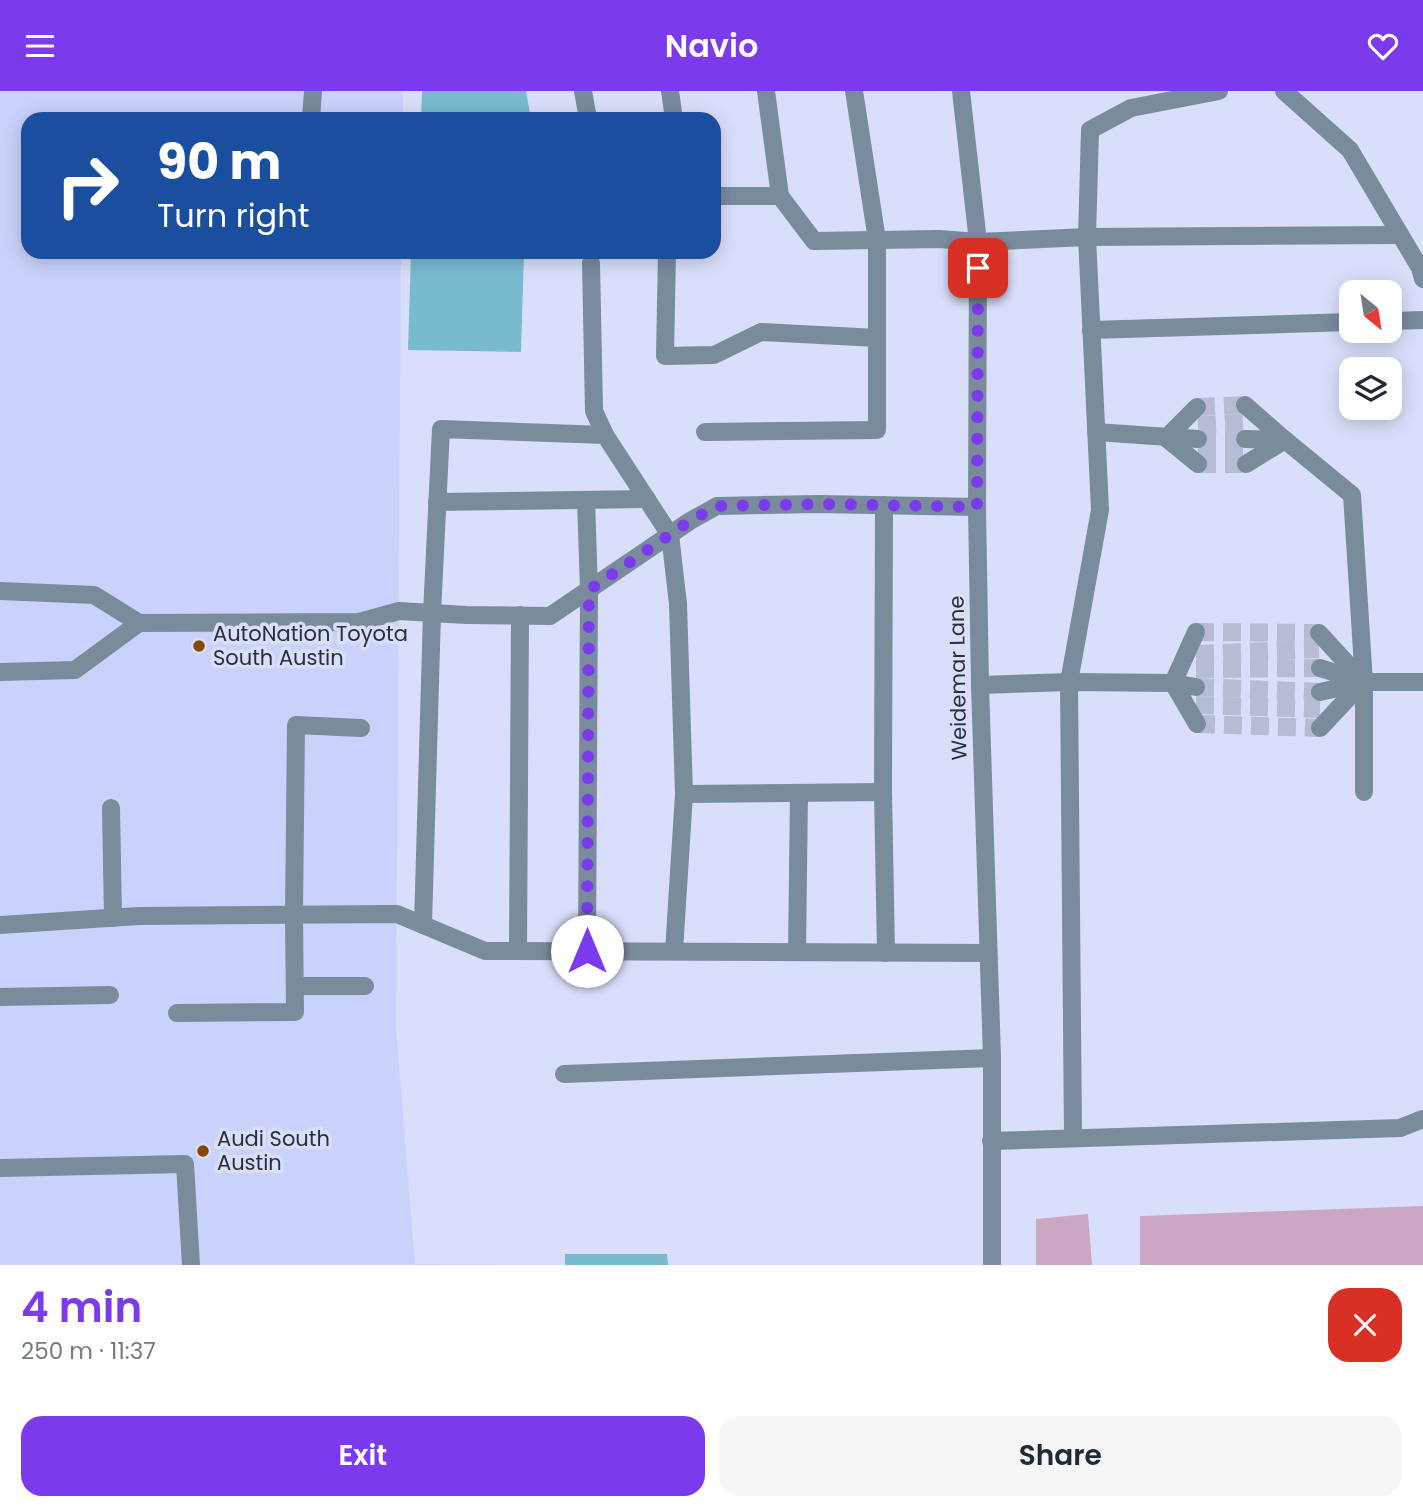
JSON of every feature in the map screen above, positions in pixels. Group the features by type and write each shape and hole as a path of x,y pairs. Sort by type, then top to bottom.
{"street":[{"path":"312,112 313,91"},
{"path":"583,91 587,112"},
{"path":"670,91 673,112"},
{"path":"766,91 780,196 814,241 1400,235"},
{"path":"705,432 877,430 877,240 854,91"},
{"name":"Weidemar Lane","path":"961,91 978,241 977,507 992,1058 992,1265"},
{"path":"1073,1137 1069,682 1100,510 1087,237 1090,130 1131,108 1219,91"},
{"path":"1284,91 1350,150 1420,268 1423,279"},
{"path":"721,196 780,196"},
{"path":"667,259 665,356 714,355 761,332 877,338"},
{"path":"591,263 594,411 605,435 670,535 678,604 684,794 674,951"},
{"path":"1402,321 1423,320"},
{"path":"1091,330 1339,322"},
{"path":"423,925 432,613 441,429 605,435"},
{"path":"1096,432 1198,438"},
{"path":"1166,437 1198,438"},
{"path":"1166,437 1198,438"},
{"path":"1245,437 1285,440"},
{"path":"1245,437 1285,440"},
{"path":"1245,437 1285,440 1352,495 1364,682 1364,792"},
{"path":"438,502 647,499"},
{"path":"586,500 589,590 587,951"},
{"path":"884,505 883,792 886,953"},
{"path":"0,591 94,595 139,623 359,622 399,611 550,616 717,506 977,507"},
{"path":"518,951 520,615"},
{"path":"0,672 75,670 139,623"},
{"path":"1173,683 1196,632"},
{"path":"1319,641 1364,682"},
{"path":"1320,668 1364,682 1423,682"},
{"path":"980,685 1173,683 1196,679 1173,683"},
{"path":"1320,700 1364,682"},
{"path":"1320,728 1364,682"},
{"path":"1173,683 1197,725"},
{"path":"177,1013 295,1012 296,725 361,728"},
{"path":"684,794 883,792"},
{"path":"797,952 799,793"},
{"path":"111,808 113,918"},
{"path":"0,925 139,916 397,914 485,951 988,953"},
{"path":"295,986 365,986"},
{"path":"0,997 110,995"},
{"path":"564,1074 992,1058"},
{"path":"991,1141 1400,1128 1423,1119"},
{"path":"0,1168 185,1164 191,1265"}],"shaded area":[{"name":"AutoNation Toyota South Austin","path":"0,91 403,91 403,112 21,112 21,259 401,259 396,1028 415,1264 513,1265 0,1265"},
{"path":"422,91 526,91 530,112 421,112"},
{"path":"411,259 524,259 521,352 408,350"},
{"path":"1423,1206 1423,1265 1140,1265 1140,1216"},
{"path":"1088,1214 1092,1265 1036,1265 1036,1219"},
{"path":"565,1254 667,1254 668,1265 565,1265"}],"tunnel":[{"path":"1197,407 1245,405"},
{"path":"1198,425 1245,423"},
{"path":"1198,439 1245,439"},
{"path":"1198,452 1246,452"},
{"path":"1198,464 1246,464"},
{"path":"1196,632 1319,633"},
{"path":"1196,654 1319,649"},
{"path":"1196,669 1320,668"},
{"path":"1196,687 1320,692"},
{"path":"1196,705 1320,709"},
{"path":"1197,724 1320,728"}],"place":[{"name":"AutoNation Toyota South Austin","path":"199,646"},
{"name":"Audi South Austin","path":"203,1151"}],"route":[{"path":"587,951 589,590 690,521 717,506 820,504 977,507 978,268"}]}
